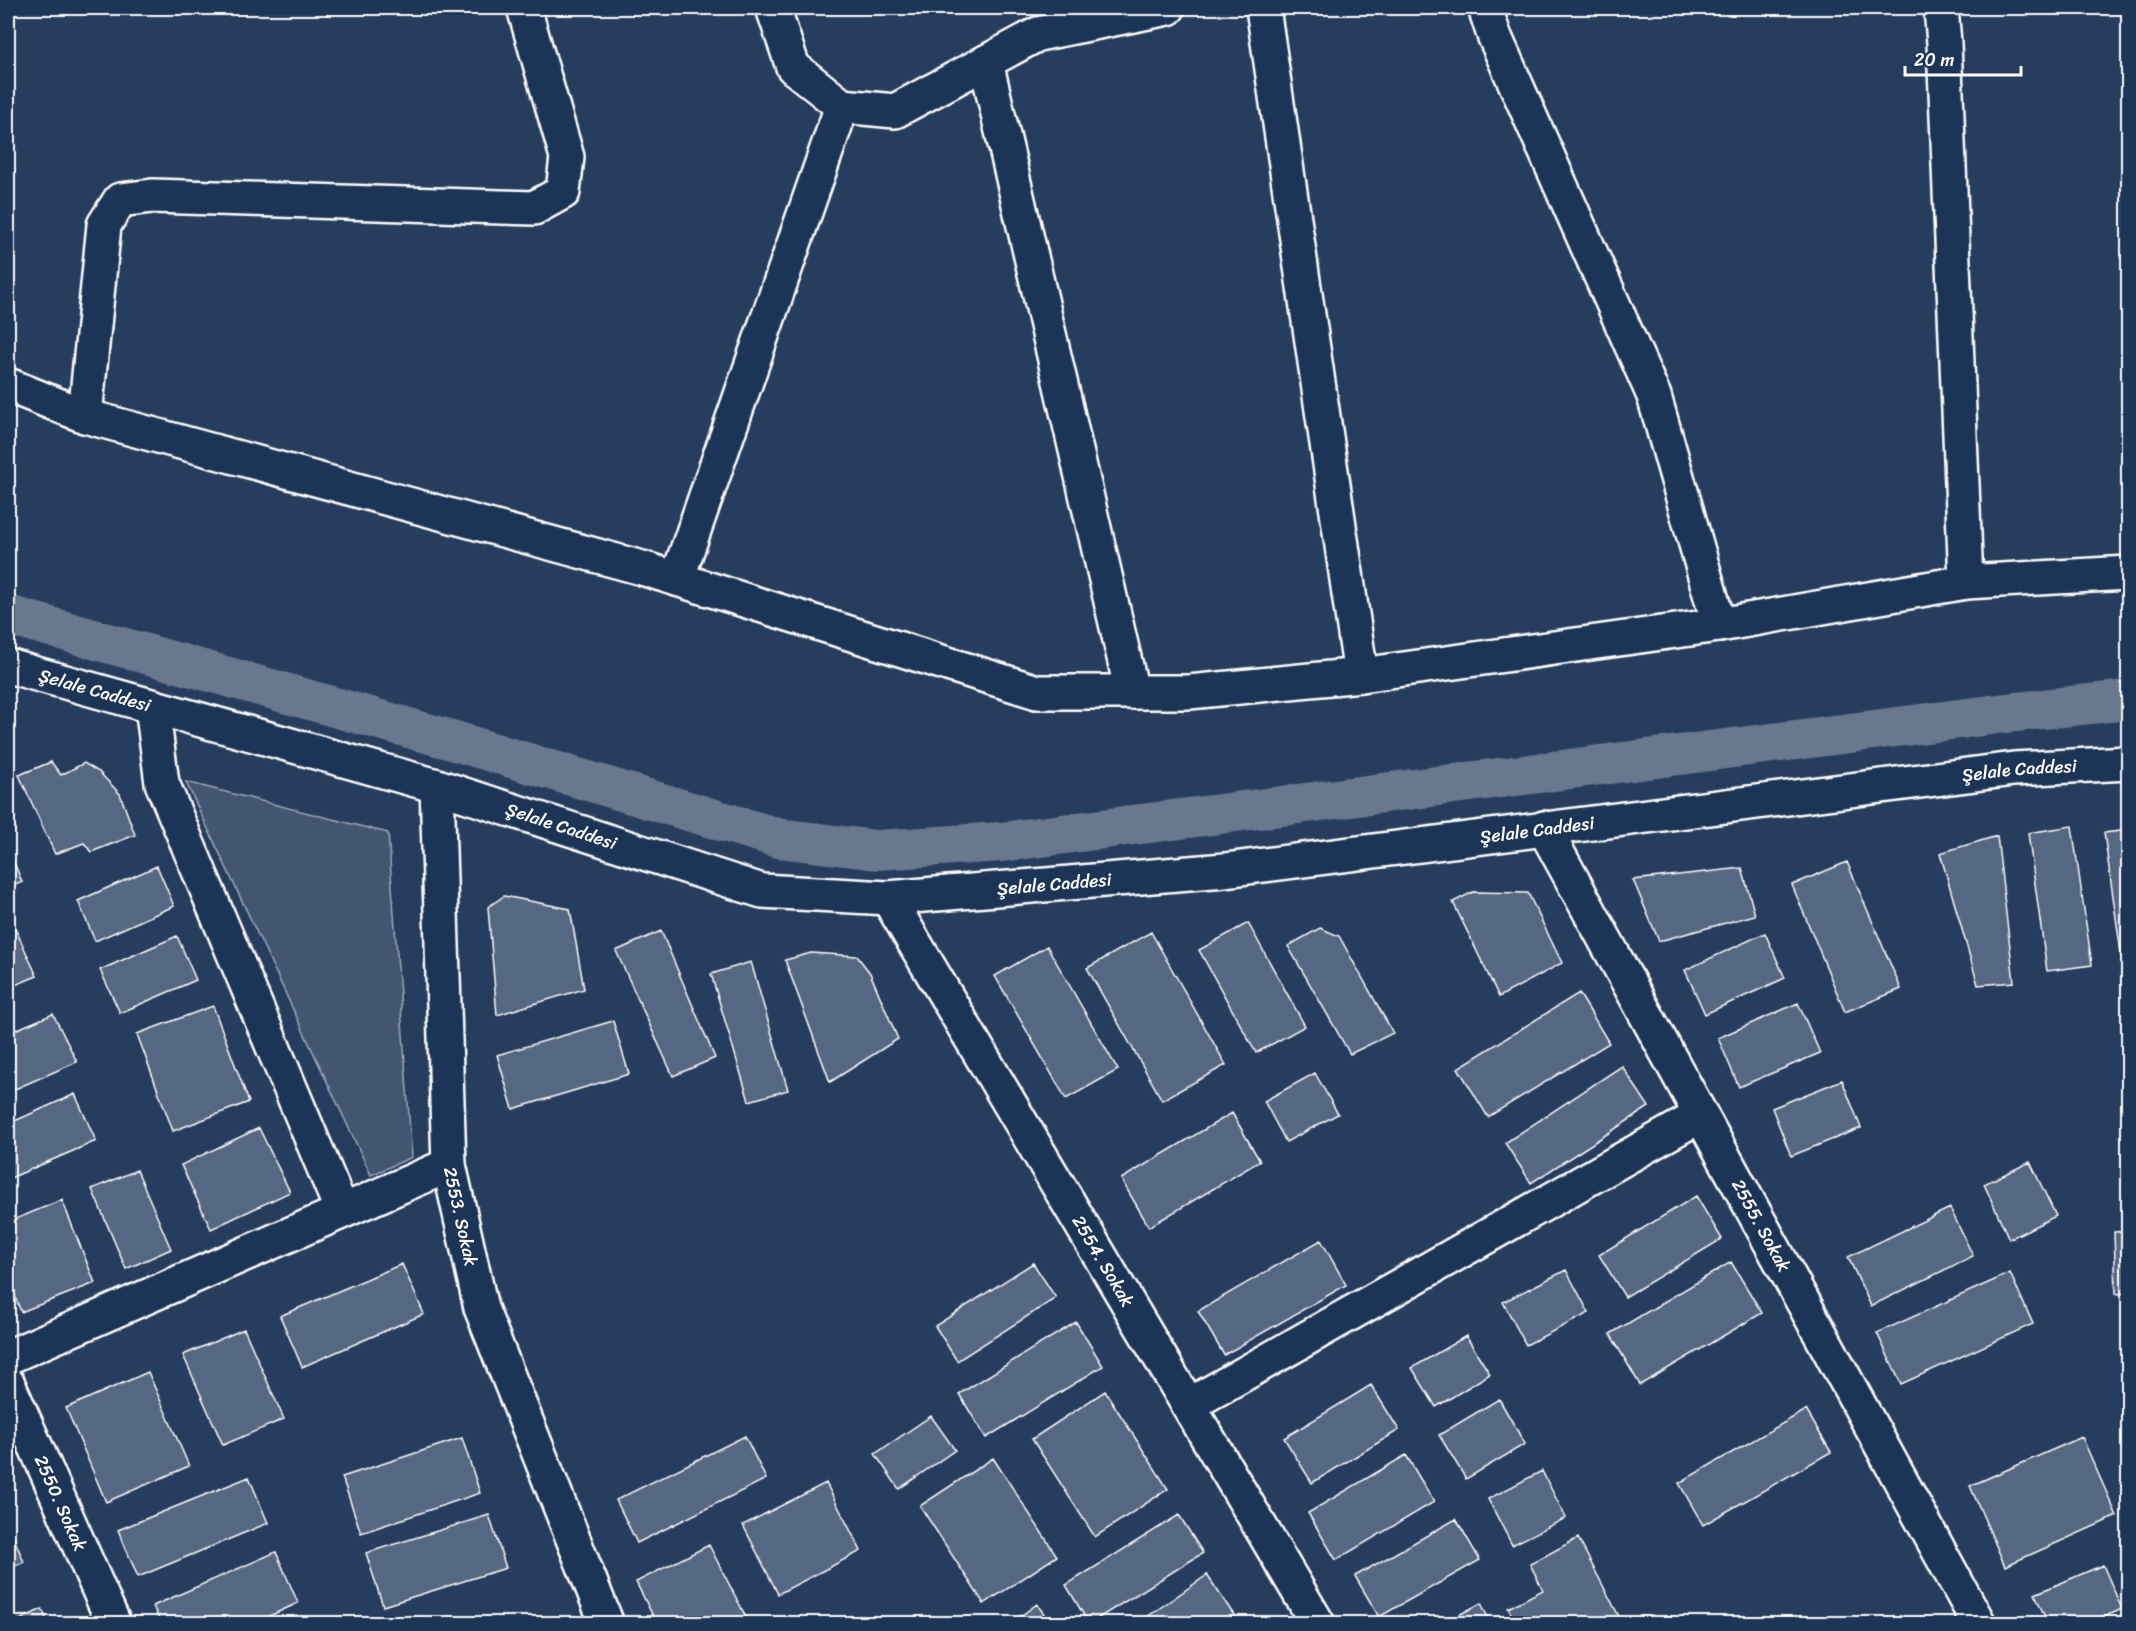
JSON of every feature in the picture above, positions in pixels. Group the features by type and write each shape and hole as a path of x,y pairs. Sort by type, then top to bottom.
{"street":[{"path":"85,416 104,225 120,200 152,196 534,208 563,192 567,157 524,8"},
{"path":"773,8 793,67 842,106 895,111 1038,34 1168,8"},
{"path":"1263,8 1361,675"},
{"path":"1485,8 1494,35 1654,396 1719,625"},
{"path":"1941,8 1945,55 1966,582"},
{"path":"986,62 1132,692"},
{"path":"677,579 842,106"},
{"path":"8,385 85,416 677,579 1037,692 1189,692 1361,675 1719,625 1966,582 2128,573"},
{"name":"Şelale Caddesi","path":"8,666 437,786 762,891 888,898 1224,870 2014,769 2128,763"},
{"path":"152,706 162,783 342,1211"},
{"name":"2553. Sokak","path":"437,786 449,1165 481,1308 607,1623"},
{"name":"2555. Sokak","path":"1544,828 1979,1623"},
{"name":"2554. Sokak","path":"888,898 1318,1623"},
{"path":"1189,1405 1701,1115"},
{"path":"8,1357 449,1165"},
{"name":"2550. Sokak","path":"8,1384 114,1623"}],"shaded area":[{"path":"186,782 388,833 412,1157 371,1175"}],"building":[{"path":"51,762 61,775 84,763 99,772 120,794 135,835 91,852 84,843 55,854 19,775"},
{"path":"2072,826 2092,965 2047,971 2028,833"},
{"path":"2128,830 2128,980 2125,981 2104,833"},
{"path":"1997,836 2014,982 1978,985 1940,853"},
{"path":"8,848 22,882 8,888"},
{"path":"1847,862 1901,989 1845,1012 1792,885"},
{"path":"157,866 174,906 95,941 78,901"},
{"path":"1742,868 1755,915 1659,941 1633,880"},
{"path":"1473,892 1528,893 1562,963 1499,997 1453,902"},
{"path":"504,896 570,909 584,989 497,1015 488,907"},
{"path":"1248,923 1305,1026 1256,1053 1199,950"},
{"path":"15,928 37,976 8,988 8,931"},
{"path":"1320,928 1339,936 1393,1033 1350,1054 1288,946"},
{"path":"661,931 715,1058 673,1076 616,951"},
{"path":"1151,932 1226,1065 1162,1100 1087,968"},
{"path":"1765,933 1785,978 1705,1014 1685,970"},
{"path":"177,936 196,980 120,1013 100,970"},
{"path":"1047,946 1118,1070 1066,1099 995,976"},
{"path":"811,953 857,956 870,973 898,1039 830,1082 785,960"},
{"path":"751,962 788,1090 749,1101 711,974"},
{"path":"1579,993 1609,1043 1488,1117 1458,1068"},
{"path":"1798,1003 1820,1053 1739,1087 1718,1038"},
{"path":"213,1006 249,1102 173,1131 137,1034"},
{"path":"53,1014 77,1062 8,1092 8,1033"},
{"path":"613,1021 629,1074 513,1109 497,1055"},
{"path":"1622,1066 1649,1107 1531,1183 1505,1143"},
{"path":"1315,1073 1338,1114 1286,1142 1264,1101"},
{"path":"1842,1080 1861,1128 1791,1156 1772,1108"},
{"path":"75,1094 96,1141 8,1179 8,1124"},
{"path":"1232,1113 1260,1161 1149,1227 1121,1179"},
{"path":"259,1128 290,1192 211,1229 181,1165"},
{"path":"2030,1162 2056,1216 2009,1239 1984,1184"},
{"path":"137,1170 171,1249 126,1269 92,1189"},
{"path":"1696,1196 1722,1239 1625,1297 1599,1255"},
{"path":"62,1200 95,1283 21,1312 8,1277 8,1222"},
{"path":"1950,1208 1973,1256 1871,1306 1848,1257"},
{"path":"2128,1231 2128,1293 2116,1294 2114,1232"},
{"path":"1321,1240 1346,1285 1224,1355 1198,1311"},
{"path":"1731,1262 1762,1313 1640,1385 1610,1334"},
{"path":"1033,1263 1056,1298 957,1361 935,1326"},
{"path":"402,1264 424,1314 302,1367 280,1316"},
{"path":"1566,1270 1589,1313 1526,1345 1503,1302"},
{"path":"2010,1273 2033,1324 1901,1384 1877,1333"},
{"path":"1076,1322 1103,1366 986,1438 959,1394"},
{"path":"244,1329 284,1419 223,1445 183,1355"},
{"path":"1466,1336 1490,1374 1436,1407 1412,1368"},
{"path":"148,1372 189,1466 106,1502 66,1408"},
{"path":"1371,1385 1399,1430 1312,1483 1284,1438"},
{"path":"1105,1391 1168,1489 1095,1537 1032,1439"},
{"path":"1499,1399 1525,1444 1466,1479 1439,1435"},
{"path":"1806,1410 1831,1452 1703,1525 1679,1483"},
{"path":"931,1416 955,1450 899,1489 875,1454"},
{"path":"745,1436 766,1479 637,1543 616,1500"},
{"path":"2082,1437 2117,1516 2005,1566 1970,1486"},
{"path":"462,1438 480,1493 361,1533 342,1477"},
{"path":"1406,1455 1434,1502 1336,1560 1308,1513"},
{"path":"993,1458 1057,1556 984,1604 920,1506"},
{"path":"1542,1471 1566,1518 1512,1545 1488,1499"},
{"path":"249,1477 268,1523 138,1577 118,1530"},
{"path":"826,1483 861,1551 778,1594 743,1525"},
{"path":"489,1515 506,1568 383,1606 366,1553"},
{"path":"1179,1515 1203,1553 1089,1624 1066,1585"},
{"path":"1456,1519 1480,1560 1379,1617 1355,1576"},
{"path":"8,1524 24,1562 8,1569"},
{"path":"1578,1538 1623,1624 1517,1624 1508,1608 1543,1590 1530,1564"},
{"path":"709,1545 749,1623 657,1624 636,1582"},
{"path":"276,1552 298,1603 252,1624 161,1624 153,1606"},
{"path":"2103,1565 2122,1609 2089,1624 2048,1624 2035,1594"},
{"path":"1207,1575 1240,1624 1137,1624"},
{"path":"1481,1603 1491,1624 1442,1624"},
{"path":"1037,1604 1051,1624 1010,1624"},
{"path":"42,1609 49,1624 11,1624"}],"waterway":[{"path":"8,615 448,739 778,838 877,850 1001,842 2006,713 2128,700"}]}
